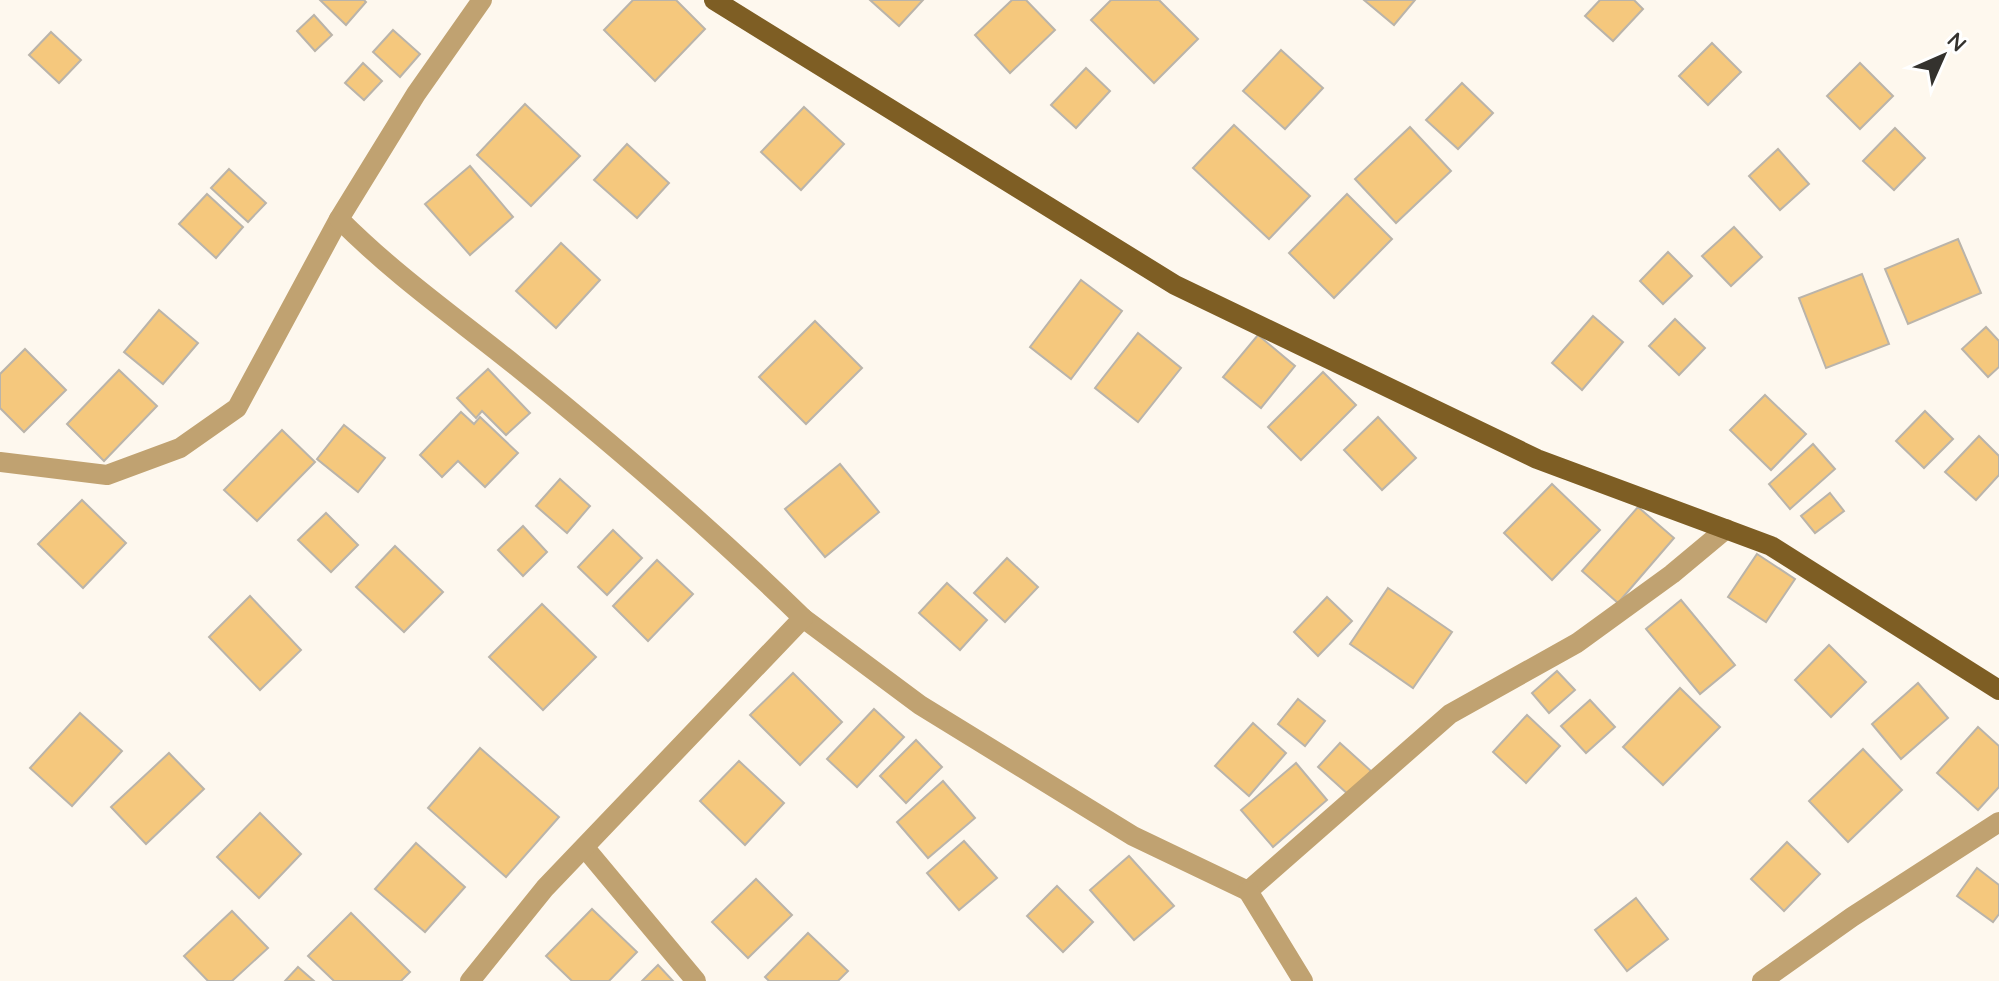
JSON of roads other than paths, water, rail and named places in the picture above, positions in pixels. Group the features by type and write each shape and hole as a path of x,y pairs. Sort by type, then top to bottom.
{"main road":[{"path":"714,0 1175,285 1537,459 1771,546 1999,690"}],"street":[{"path":"0,462 107,475 180,448 237,408 339,219 416,94 482,0"},
{"path":"339,219 386,266 515,365 648,476 803,618 920,705 1133,836 1248,891 1303,981"},
{"path":"1248,891 1450,714 1577,643 1672,574 1726,529"},
{"path":"470,981 545,888 803,618"},
{"path":"1762,981 1852,917 1999,822"},
{"path":"585,848 696,981"}]}
